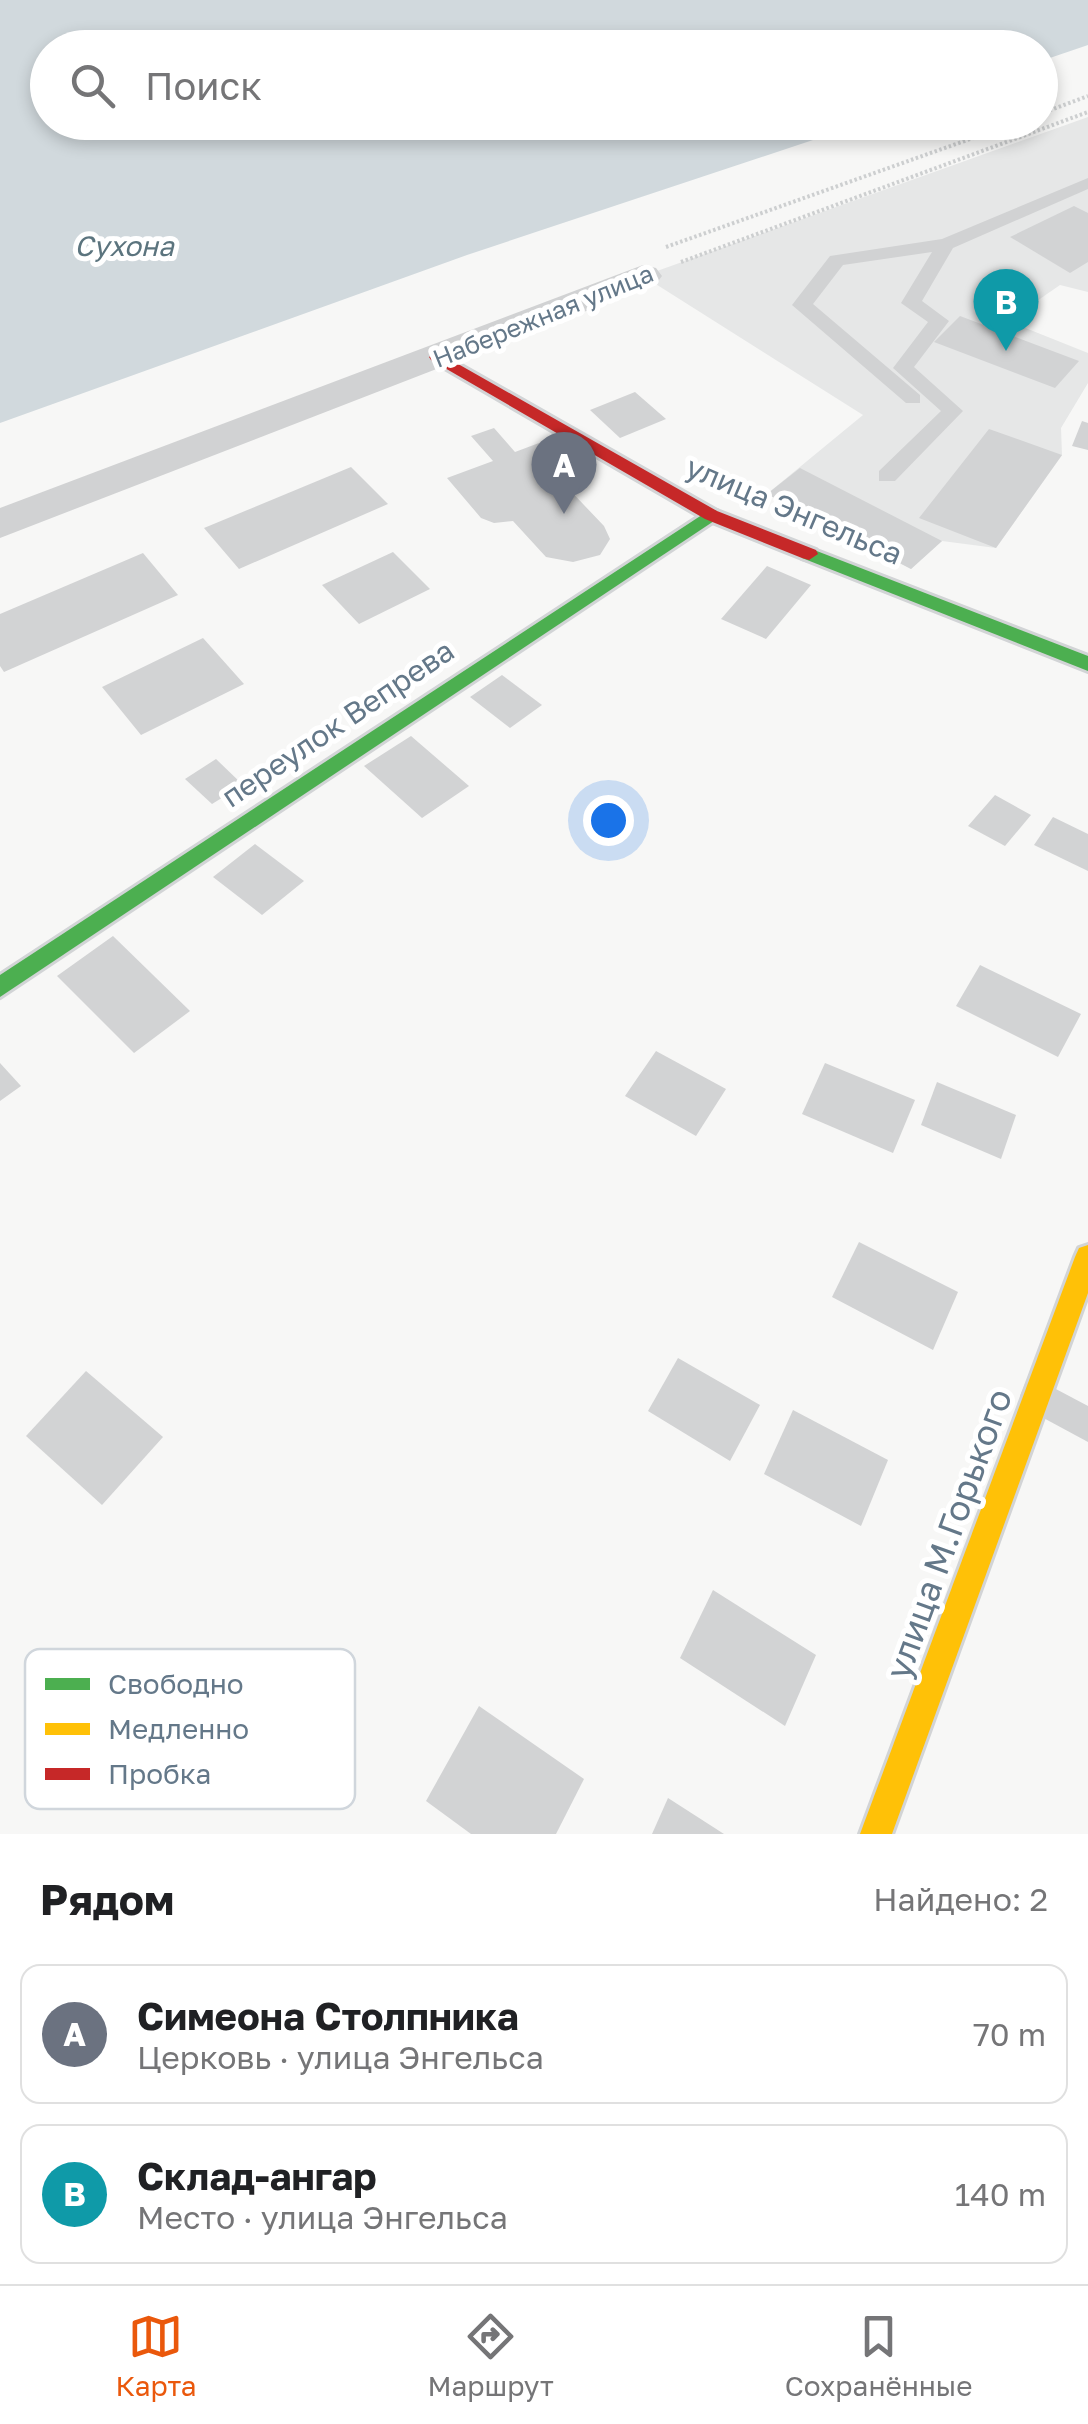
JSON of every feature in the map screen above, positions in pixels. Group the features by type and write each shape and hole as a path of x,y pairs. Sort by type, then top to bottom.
{"street":[{"name":"Набережная улица","path":"0,524 643,276"},
{"name":"улица Энгельса","path":"438,358 711,515 1088,664"},
{"name":"переулок Вепрева","path":"0,988 711,515"},
{"name":"улица М.Горького","path":"876,1834 1088,1257"}],"lane":[{"path":"941,422 802,306 836,260 946,244 1088,184"},
{"path":"887,476 952,411 903,368 939,321 911,302 946,244"},
{"path":"1037,1396 1088,1424"}],"path":[{"path":"1058,107 1088,96"},
{"name":"Набережная улица","path":"1058,123 1088,112"},
{"name":"Набережная улица","path":"643,276 1012,140"}],"shaded area":[{"path":"1088,117 1088,292 1060,285 1008,321 1088,353 1088,383 1061,428 1062,455 996,548 942,541 911,569 767,494 863,415 643,276 1024,140 1058,140 1058,128"}],"water":[{"name":"Сухона","path":"0,0 1088,0 1088,45 1058,55 1058,30 30,30 30,140 813,140 467,255 0,423"}],"building":[{"path":"1074,206 1088,213 1088,262 1070,273 1010,237"},
{"path":"960,316 1079,361 1055,388 934,342"},
{"path":"635,392 666,419 620,438 590,410"},
{"path":"1082,421 1088,423 1088,450 1072,446"},
{"path":"494,428 515,452 555,437 590,474 564,484 604,526 610,539 600,555 573,562 546,557 513,521 494,523 481,518 447,478 493,461 471,436"},
{"path":"989,429 1062,455 996,548 919,518"},
{"path":"351,467 388,504 239,569 204,528"},
{"path":"800,468 942,541 911,569 767,494"},
{"path":"393,552 430,589 359,624 322,585"},
{"path":"143,553 178,595 4,672 0,666 0,614"},
{"path":"767,566 811,585 766,639 721,619"},
{"path":"203,638 244,684 141,735 102,687"},
{"path":"502,675 542,705 510,728 470,697"},
{"path":"411,736 469,786 422,818 364,766"},
{"path":"216,759 243,785 212,804 185,779"},
{"path":"995,795 1031,815 1005,846 968,826"},
{"path":"1053,817 1088,834 1088,871 1034,845"},
{"path":"255,844 304,881 262,915 213,877"},
{"path":"113,936 190,1011 134,1053 57,976"},
{"path":"980,965 1081,1014 1058,1057 956,1006"},
{"path":"656,1051 726,1089 696,1136 625,1096"},
{"path":"0,1063 21,1086 0,1101"},
{"path":"825,1063 915,1100 893,1153 802,1114"},
{"path":"937,1082 1016,1115 1001,1159 921,1125"},
{"path":"859,1242 958,1292 933,1350 832,1297"},
{"path":"678,1358 760,1405 730,1461 648,1411"},
{"path":"86,1371 163,1437 102,1505 26,1436"},
{"path":"793,1410 888,1460 861,1526 764,1474"},
{"path":"713,1590 816,1655 785,1726 680,1658"},
{"path":"479,1706 584,1779 556,1834 471,1834 426,1801"},
{"path":"668,1798 724,1834 652,1834"}],"traffic: fast":[{"path":"0,987 711,515"},
{"path":"809,554 1088,664"}],"traffic: slow":[{"path":"876,1834 1088,1257"}],"traffic: jam":[{"path":"437,357 711,515 809,554"}],"place":[{"name":"Склад-ангар","path":"1006,351"},
{"name":"Симеона Столпника","path":"564,514"}]}
